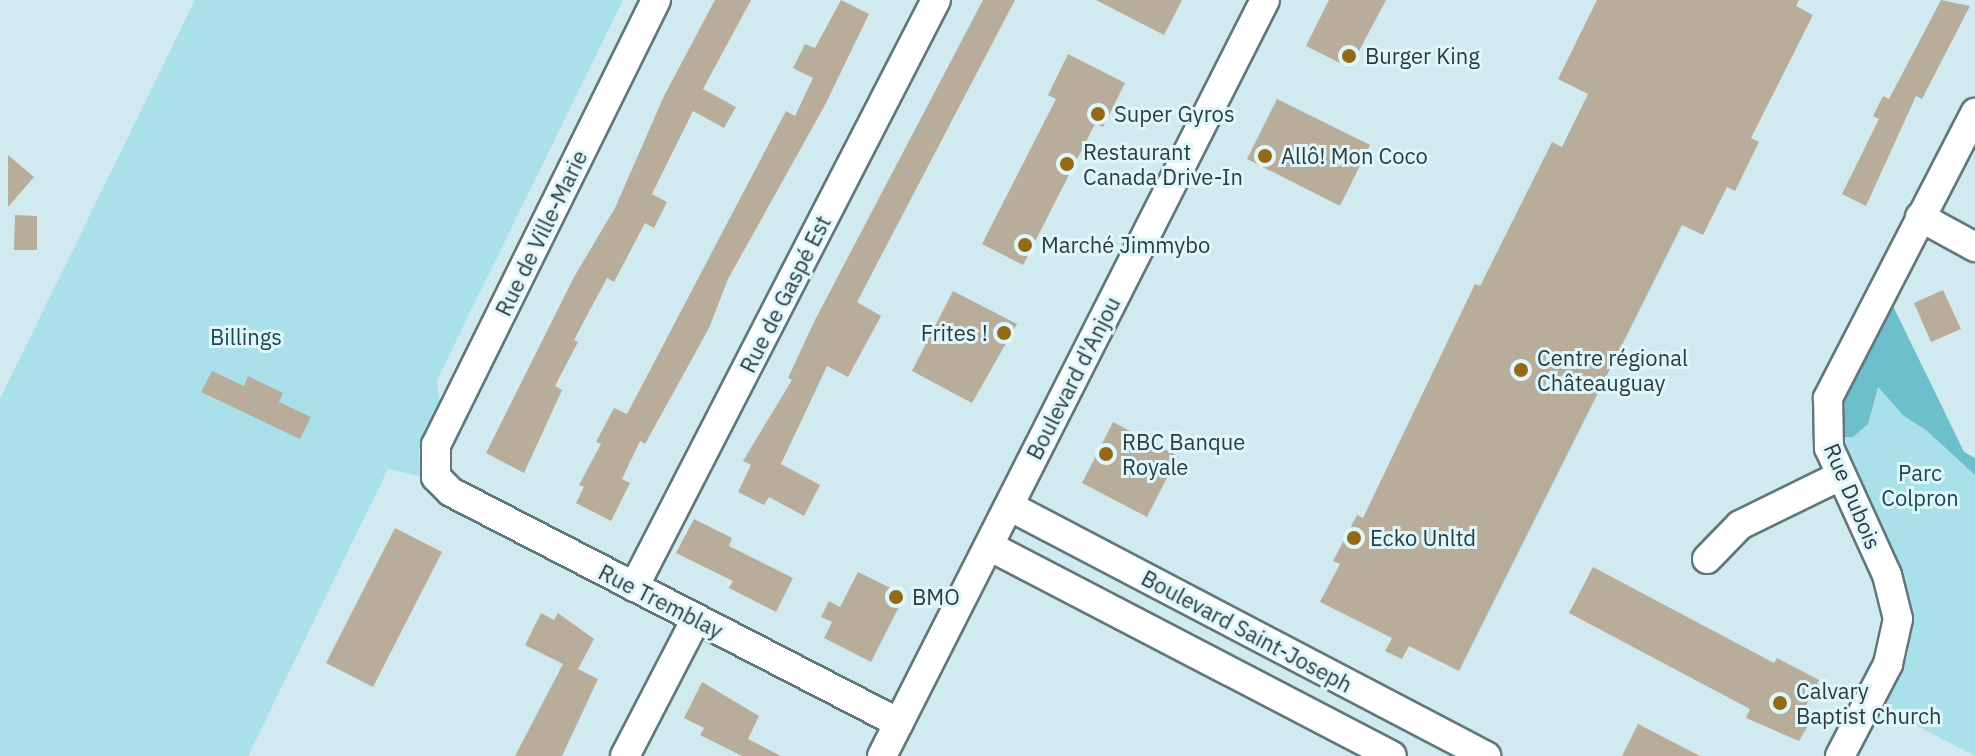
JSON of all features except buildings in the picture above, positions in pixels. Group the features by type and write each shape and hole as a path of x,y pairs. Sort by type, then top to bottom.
{"street":[{"name":"Rue de Ville-Marie","path":"433,468 436,445 656,0"},
{"name":"Rue de Gaspé Est","path":"634,587 936,0"},
{"name":"Boulevard d'Anjou","path":"882,756 1265,0"},
{"name":"Rue Dubois","path":"1840,756 1888,664 1898,619 1890,582 1840,476 1826,434 1831,388 1975,113"},
{"path":"1920,217 1975,247"},
{"name":"Rue Tremblay","path":"433,468 451,492 899,723"},
{"path":"1707,559 1740,525 1840,476"},
{"name":"Boulevard Saint-Joseph","path":"1009,506 1468,752"},
{"name":"Boulevard Saint-Joseph","path":"989,546 1392,756"},
{"path":"1179,645 1199,606"},
{"path":"625,756 696,619"}],"green space":[{"name":"Billings","path":"195,0 623,0 437,380 440,406 419,450 420,476 388,469 248,756 0,756 0,399"},
{"name":"Parc Colpron","path":"1891,302 1964,452 1975,458 1975,756 1883,708 1908,655 1912,610 1900,568 1842,437 1843,400"}],"shaded area":[{"path":"1891,302 1964,452 1975,458 1975,475 1926,430 1904,416 1878,387 1868,424 1853,437 1842,437 1846,391"}],"place":[{"name":"Burger King","path":"1349,56"},
{"name":"Super Gyros","path":"1098,114"},
{"name":"Allô! Mon Coco","path":"1265,156"},
{"name":"Restaurant Canada Drive-In","path":"1067,164"},
{"name":"Marché Jimmybo","path":"1025,245"},
{"name":"Frites !","path":"1004,333"},
{"name":"Centre régional Châteauguay","path":"1521,370"},
{"name":"RBC Banque Royale","path":"1106,454"},
{"name":"Ecko Unltd","path":"1354,538"},
{"name":"BMO","path":"896,597"},
{"name":"Calvary Baptist Church","path":"1780,703"}]}
